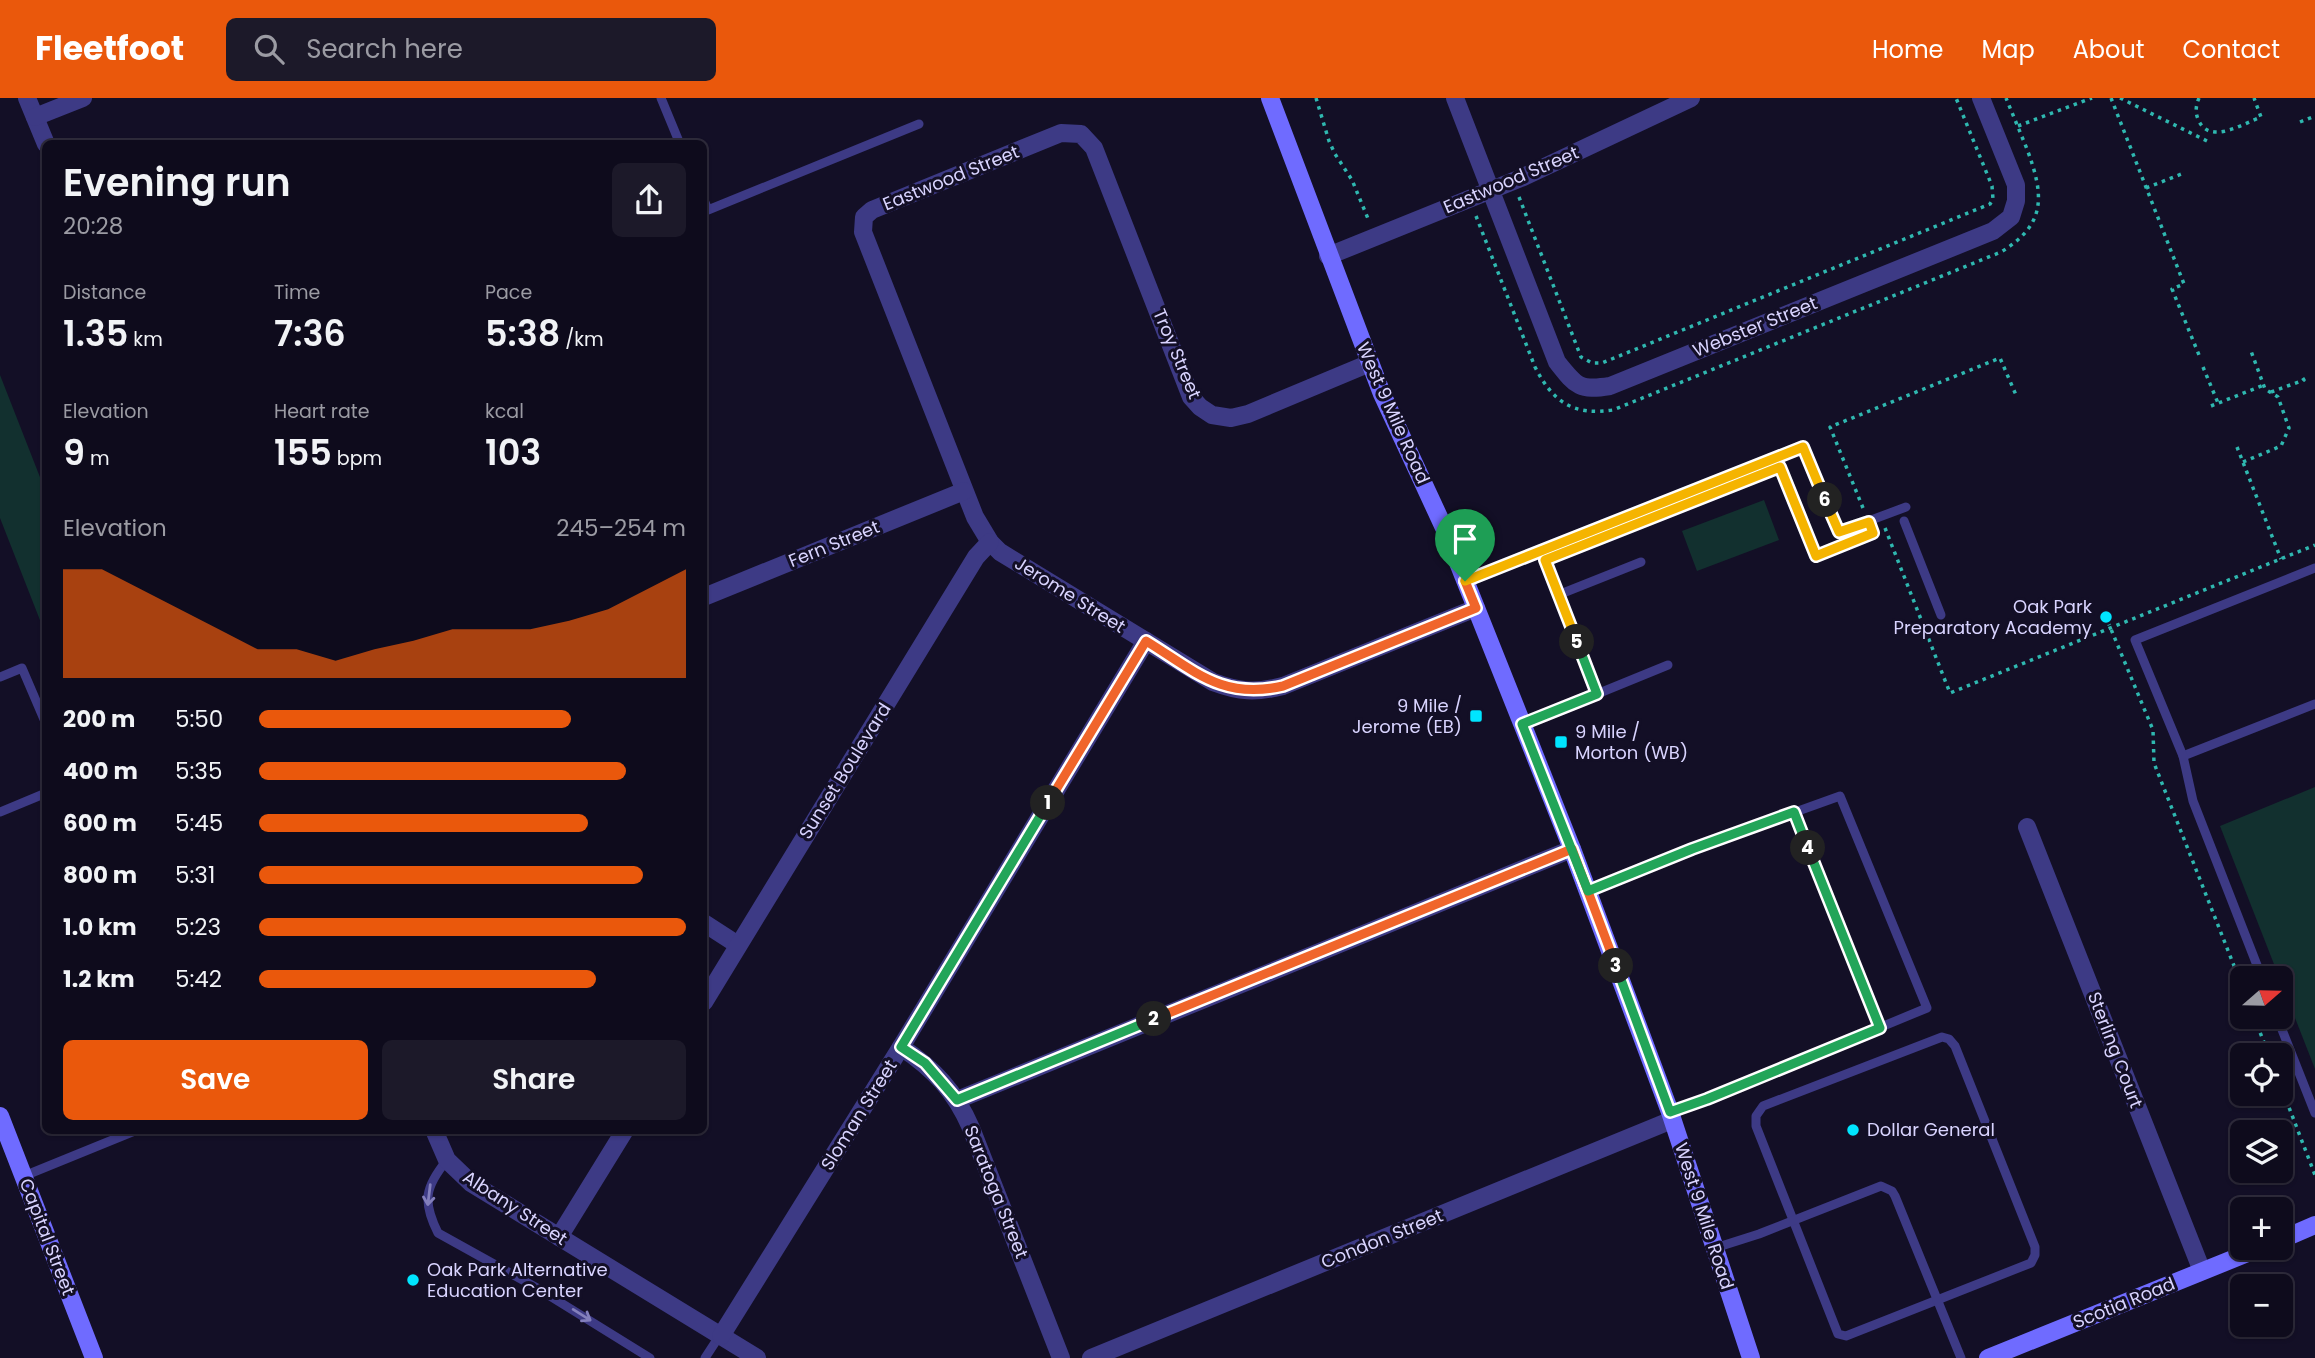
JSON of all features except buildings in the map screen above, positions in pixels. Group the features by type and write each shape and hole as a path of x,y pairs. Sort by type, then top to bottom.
{"main road":[{"name":"West 9 Mile Road","path":"1270,98 1370,363 1465,581 1572,849 1671,1116 1751,1358"},
{"name":"Capital Street","path":"0,1116 94,1358"},
{"path":"2293,1234 2315,1225"},
{"name":"Scotia Road","path":"1988,1358 2231,1260"}],"street":[{"path":"27,98 44,140"},
{"path":"35,117 83,98"},
{"name":"Webster Street","path":"1455,98 1557,362 1574,383 1583,388 1610,386 1993,231 2011,217 2016,201 2016,185 1981,98"},
{"name":"Eastwood Street","path":"1328,256 1491,190 1691,98"},
{"name":"Eastwood Street","path":"864,217 872,209 1061,134 1081,134"},
{"name":"Troy Street","path":"1081,134 1094,148 1191,397 1200,407 1222,417 1248,414 1370,363"},
{"name":"Jerome Street","path":"864,217 863,232 964,491 981,531 1000,552 1213,682 1253,692 1283,686 1476,608"},
{"name":"Fern Street","path":"707,596 964,491"},
{"name":"Sunset Boulevard","path":"707,997 976,558 990,542"},
{"name":"Sloman Street","path":"721,1336 901,1047 1146,641"},
{"name":"Sterling Court","path":"2027,827 2202,1272"},
{"path":"957,1100 1572,849"},
{"path":"707,925 738,945"},
{"name":"Saratoga Street","path":"901,1047 925,1063 957,1100 971,1128 1061,1358"},
{"name":"Condon Street","path":"1091,1358 1671,1116"},
{"name":"Albany Street","path":"436,1134 447,1160 471,1184 757,1358"},
{"path":"559,1237 623,1134"}],"lane":[{"path":"661,98 678,140"},
{"path":"707,208 708,210 919,124"},
{"path":"1465,581 1803,447 1839,532 1906,507"},
{"path":"1903,521 1941,615"},
{"path":"1542,552 1597,694"},
{"path":"1558,595 1642,562"},
{"path":"2257,966 2193,801 2183,756 2134,640 2315,568"},
{"path":"1522,724 1668,665"},
{"path":"0,677 22,668 42,715"},
{"path":"2183,756 2315,704"},
{"path":"0,812 42,795"},
{"path":"1588,891 1692,849 1840,796 1923,996 1927,1009 1671,1116"},
{"path":"1794,812 1880,1028"},
{"path":"2282,1029 2315,1113"},
{"path":"1942,1037 1949,1039 1955,1046 2035,1247 2035,1255 2031,1263 1937,1301 1846,1336 1838,1334 1756,1126 1758,1111 1763,1106 1942,1037"},
{"path":"24,1177 127,1134"},
{"path":"447,1160 429,1186 427,1202 430,1218 438,1233 537,1288 650,1358"},
{"path":"1715,1248 1881,1186 1892,1191 1961,1358"},
{"path":"705,1358 721,1336"}],"path":[{"path":"1316,98 1332,148 1352,180 1370,224"},
{"path":"1518,195 1581,357 1592,363 1602,363 1990,204 1993,199 1992,186 1956,98"},
{"path":"1474,212 1545,386 1559,401 1576,409 1595,412 1613,410 2001,252 2019,241 2035,219 2040,193 2037,176 2006,98"},
{"path":"2018,126 2092,98"},
{"path":"2111,98 2184,284 2172,289 2199,355"},
{"path":"2120,98 2209,142"},
{"path":"2199,98 2195,111 2199,122 2207,131 2216,134 2261,117 2254,98"},
{"path":"2300,122 2315,116"},
{"path":"2146,188 2184,173"},
{"path":"2243,462 2281,446 2289,428 2278,397 2264,385 2251,351"},
{"path":"1869,522 1830,427 2000,358 2016,396"},
{"path":"2203,367 2218,403"},
{"path":"2271,393 2304,380 2302,376"},
{"path":"2211,406 2264,385"},
{"path":"2237,447 2281,559"},
{"path":"1780,467 1816,556 1839,547"},
{"path":"1903,521 1885,528 1950,693 2315,545"},
{"path":"2108,622 2152,730 2154,763 2234,966"},
{"path":"2288,1106 2315,1175"}],"green space":[{"path":"0,375 42,482 42,625 0,518"},
{"path":"1764,500 1779,540 1697,571 1682,531"},
{"path":"2315,787 2315,1069 2293,1013 2293,966 2275,966 2220,826"}],"place":[{"name":"Oak Park Preparatory Academy","path":"2106,617"},
{"name":"9 Mile / Jerome (EB)","path":"1476,716"},
{"name":"9 Mile / Morton (WB)","path":"1561,742"},
{"name":"Dollar General","path":"1853,1130"},
{"name":"Oak Park Alternative Education Center","path":"413,1280"}],"route":[{"path":"1465,581 1476,608 1268,690 1253,692 1213,682 1146,641 901,1047 925,1063 957,1100 1572,849 1670,1112 1880,1028 1794,812 1588,891 1572,849 1522,724 1597,694 1545,560 1780,467 1816,556 1873,533 1869,522 1839,532 1803,447 1465,581"}]}
